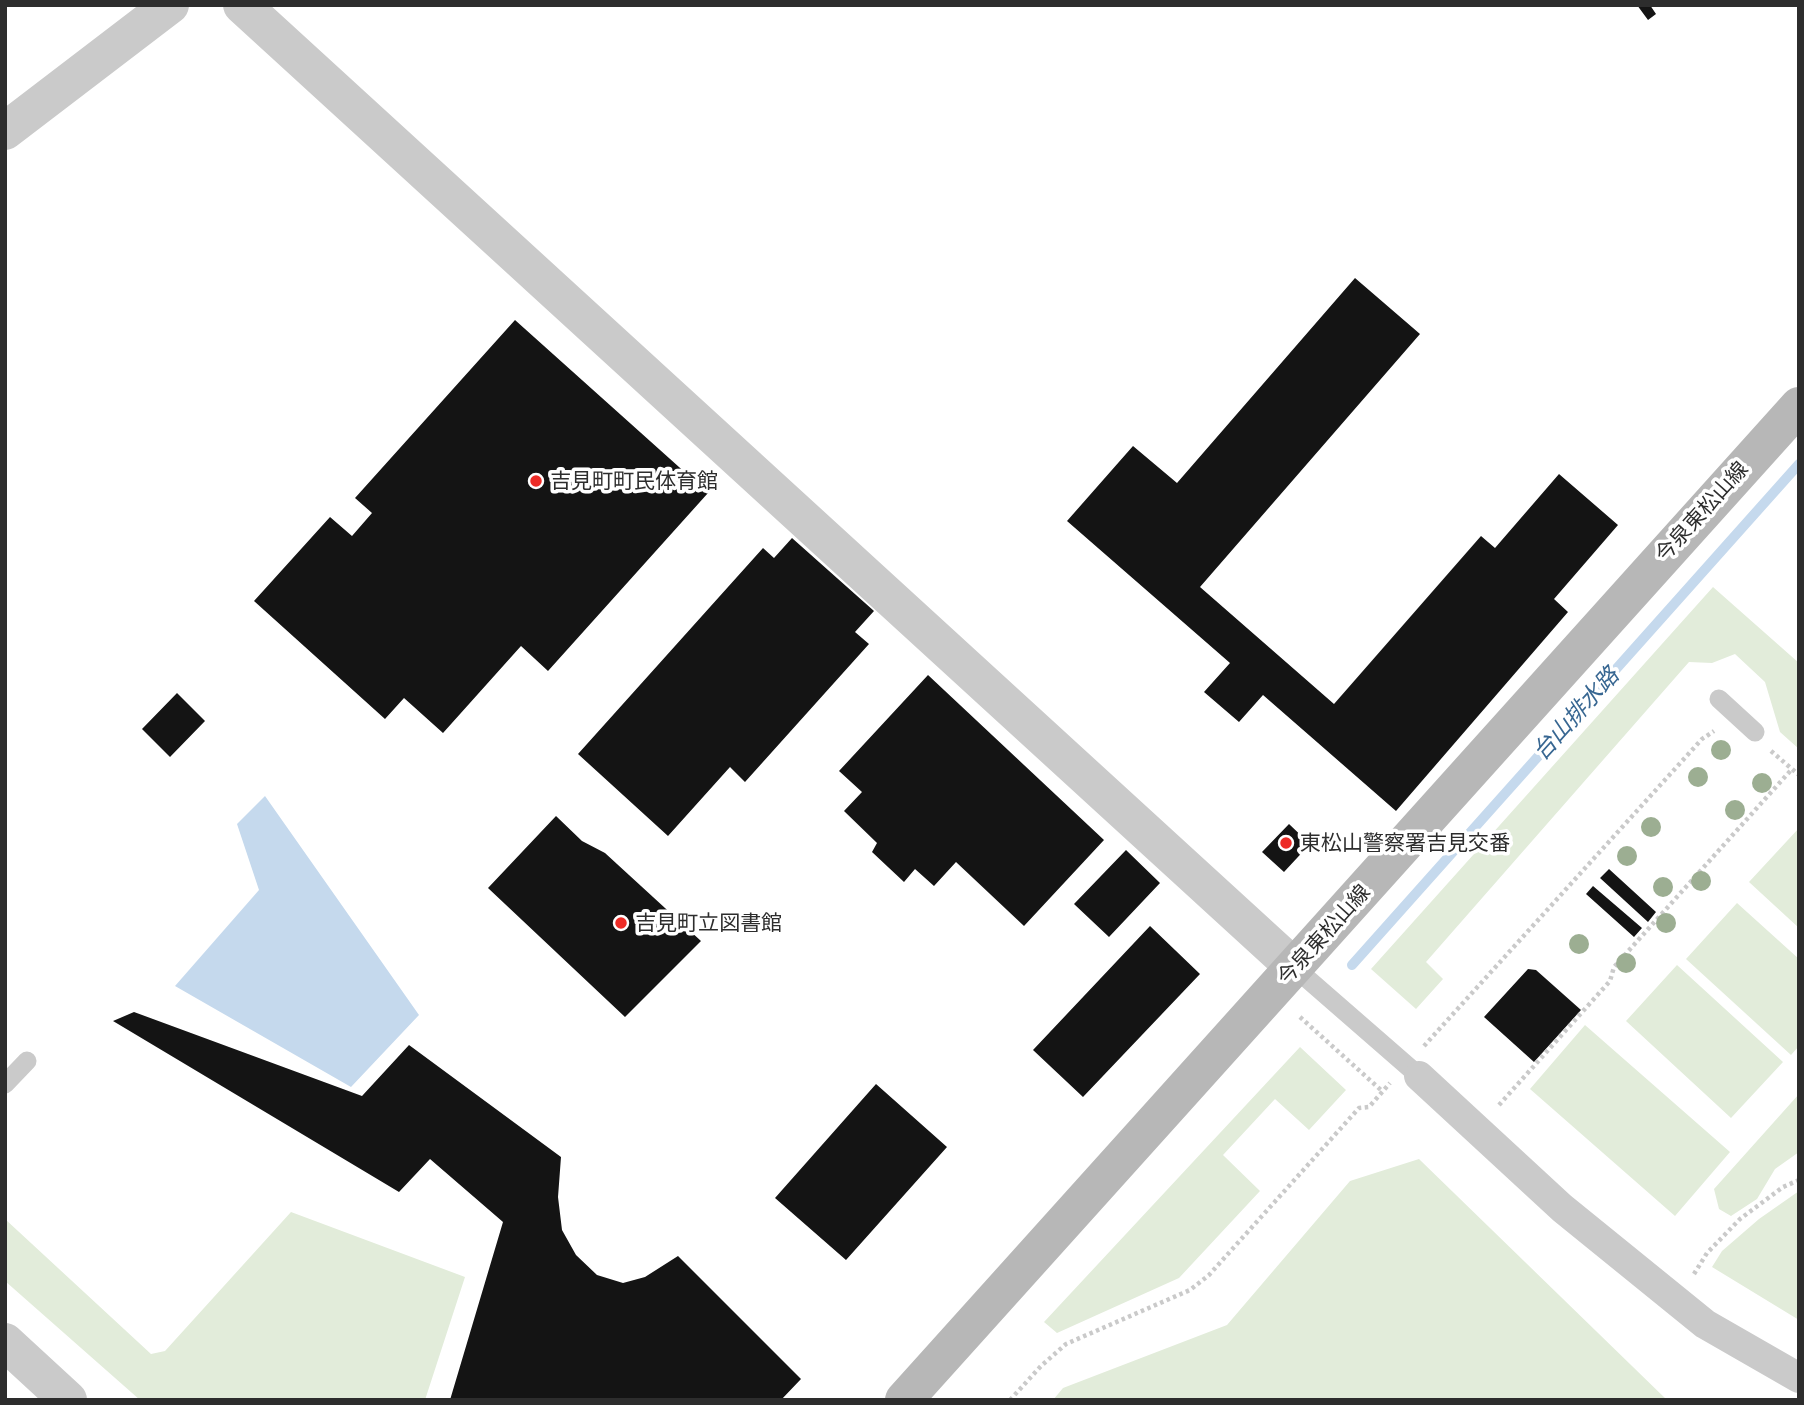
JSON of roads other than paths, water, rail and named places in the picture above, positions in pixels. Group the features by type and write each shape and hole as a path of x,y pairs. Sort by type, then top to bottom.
{"main road":[{"name":"今泉東松山線","path":"904,1400 1799,406"}],"street":[{"path":"5,131 170,5"},
{"path":"242,5 1295,968"},
{"path":"1419,1076 1562,1208 1676,1301 1705,1324 1799,1378"},
{"path":"5,1342 68,1400"}],"lane":[{"path":"1719,699 1761,740"},
{"path":"1295,968 1419,1076"},
{"path":"5,1084 27,1061"}],"water":[{"path":"265,796 419,1015 351,1087 175,986 259,890 237,824"}],"waterway":[{"name":"台山排水路","path":"1352,965 1799,464"}],"place":[{"name":"吉見町町民体育館","path":"536,481"},
{"name":"東松山警察署吉見交番","path":"1286,843"},
{"name":"吉見町立図書館","path":"621,923"}]}
